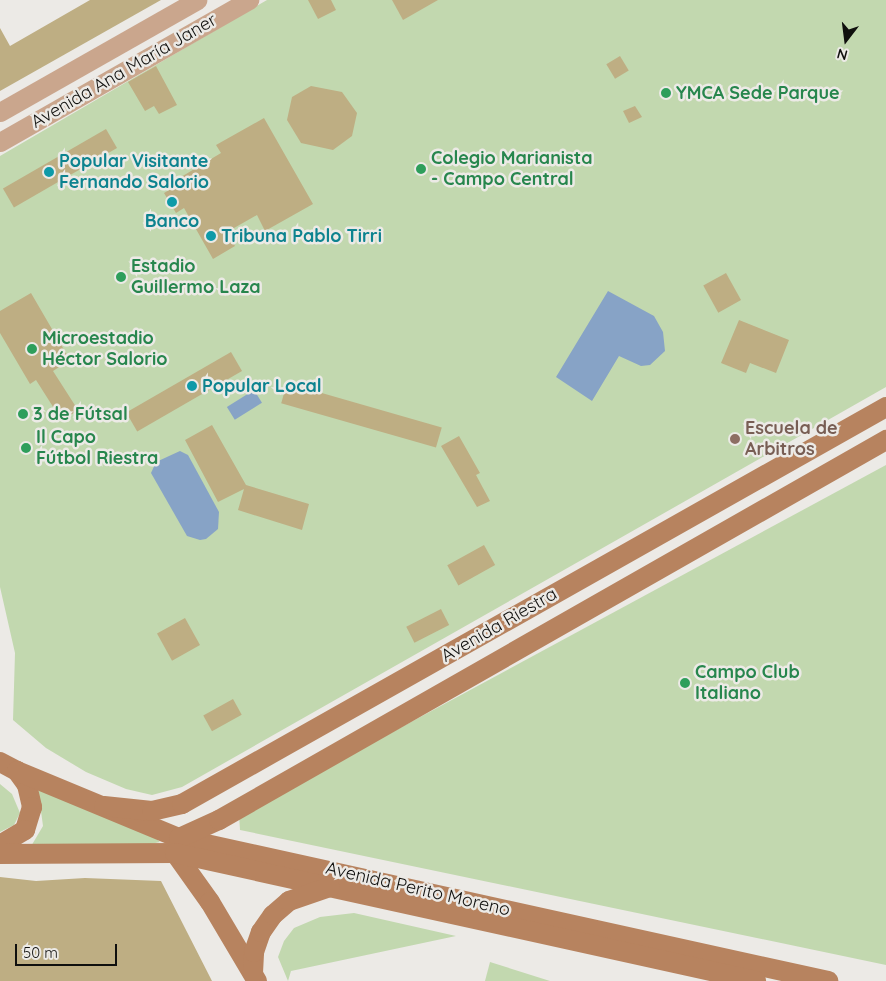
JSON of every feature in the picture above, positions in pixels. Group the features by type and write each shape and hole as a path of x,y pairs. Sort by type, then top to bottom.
{"main road":[{"name":"Avenida Riestra","path":"104,806 152,812 182,804 886,407"},
{"name":"Avenida Riestra","path":"177,845 886,440"},
{"path":"396,684 411,711"},
{"path":"0,746 8,766 31,798 31,816 25,830 0,845"},
{"name":"Avenida Perito Moreno","path":"8,766 104,806 177,845 332,887 756,981"},
{"path":"219,820 214,835 224,847"},
{"path":"177,845 255,977"},
{"name":"Avenida Perito Moreno","path":"0,854 177,845 224,847 828,981"},
{"path":"255,977 256,945 273,915 289,902 332,887"}],"street":[{"name":"Avenida Ana María Janer","path":"0,112 197,0"},
{"name":"Avenida Ana María Janer","path":"0,142 249,0"},
{"path":"140,32 150,40 152,45 146,58"}],"green space":[{"path":"267,0 886,0 886,387 182,787 152,795 126,789 86,772 46,748 13,720 15,653 0,587 0,156"},
{"name":"Campo Club Italiano","path":"886,465 886,965 240,830 239,815"},
{"path":"0,784 12,794 20,813 14,825 0,832"},
{"path":"38,789 150,833 160,842 137,847 30,848 43,826"},
{"path":"354,913 456,936 291,971 288,981 278,957 284,941 294,928 320,917"},
{"path":"490,962 550,981 485,981"}],"water":[{"path":"608,291 654,316 663,332 665,351 650,365 641,366 619,356 592,401 556,377"},
{"path":"254,390 262,403 235,420 227,407"},
{"path":"180,451 188,455 219,512 218,529 206,539 200,540 187,536 151,473 156,462"}],"building":[{"path":"90,0 161,0 0,91 0,28 10,46"},
{"path":"308,0 331,0 336,10 318,19"},
{"path":"392,0 438,0 403,20"},
{"path":"620,56 629,71 615,79 606,64"},
{"path":"156,66 177,105 159,114 154,106 145,111 128,82"},
{"path":"311,86 342,92 357,113 352,136 333,150 301,143 287,120 292,97"},
{"path":"635,106 642,117 629,123 623,111"},
{"path":"264,118 313,204 265,231 257,215 227,232 235,246 213,259 184,208 176,213 164,193 183,182 181,177 221,153 216,145"},
{"name":"Popular Visitante Fernando Salorio","path":"106,129 117,148 14,208 3,189"},
{"path":"726,273 741,300 718,313 703,286"},
{"name":"Microestadio Héctor Salorio","path":"31,293 70,360 53,371 78,410 62,421 36,380 30,384 0,333 0,311"},
{"path":"739,320 789,340 776,373 750,363 746,373 721,363"},
{"name":"Popular Local","path":"231,352 242,371 137,432 126,413"},
{"path":"287,383 442,427 436,448 281,403"},
{"path":"212,425 246,485 309,504 302,530 238,510 244,489 218,502 185,440"},
{"path":"459,436 480,473 476,475 490,501 477,507 441,446"},
{"path":"484,545 495,565 458,585 447,565"},
{"path":"441,609 449,625 414,643 406,627"},
{"path":"185,618 200,645 172,661 157,634"},
{"path":"233,699 242,715 212,731 203,715"},
{"path":"0,877 36,881 85,878 161,881 212,981 0,981"}],"place":[{"name":"YMCA Sede Parque","path":"666,93"},
{"name":"Colegio Marianista - Campo Central","path":"421,169"},
{"name":"Popular Visitante Fernando Salorio","path":"49,172"},
{"name":"Banco","path":"172,202"},
{"name":"Tribuna Pablo Tirri","path":"211,236"},
{"name":"Estadio Guillermo Laza","path":"121,277"},
{"name":"Microestadio Héctor Salorio","path":"32,349"},
{"name":"Popular Local","path":"192,386"},
{"name":"3 de Fútsal","path":"23,414"},
{"name":"Escuela de Arbitros","path":"735,439"},
{"name":"Il Capo Fútbol Riestra","path":"26,448"},
{"name":"Campo Club Italiano","path":"685,683"}]}
